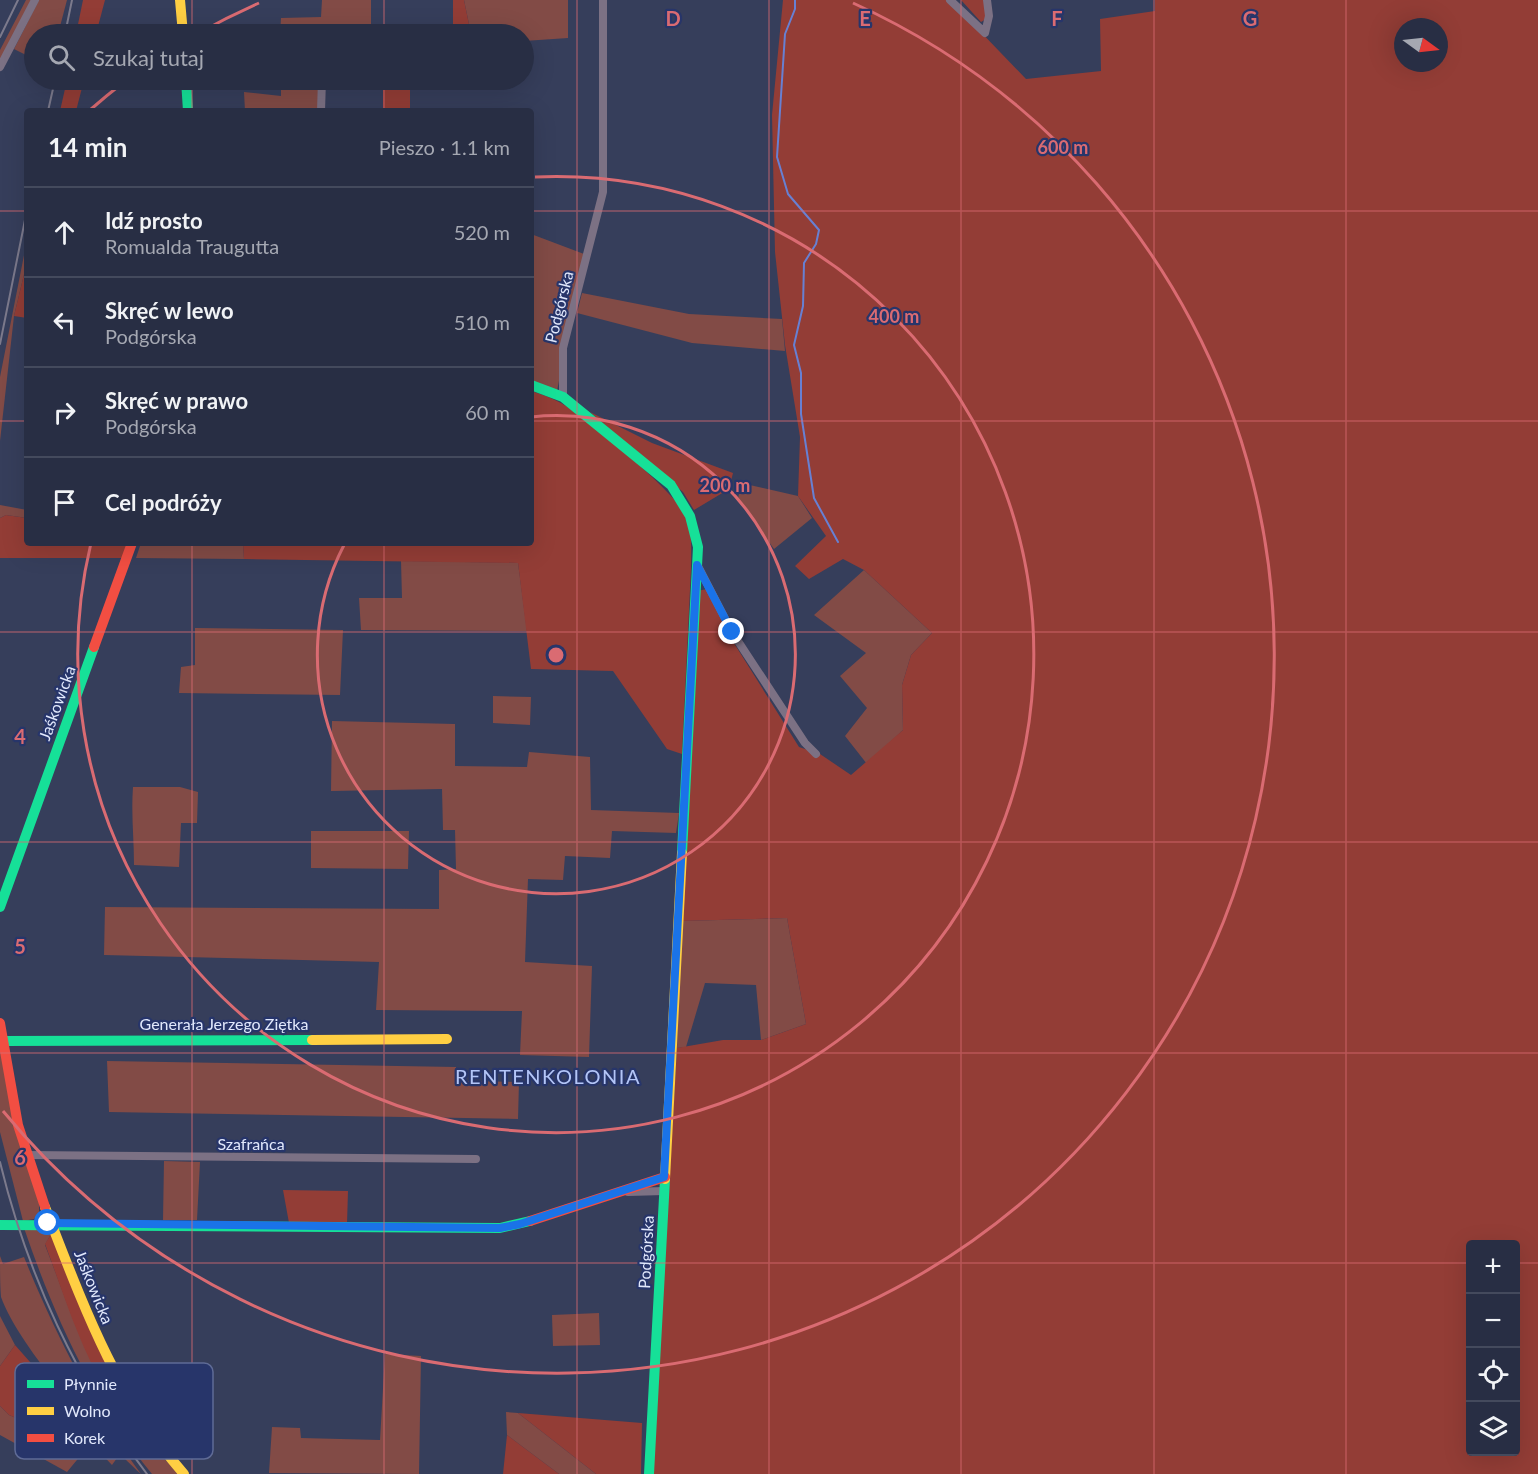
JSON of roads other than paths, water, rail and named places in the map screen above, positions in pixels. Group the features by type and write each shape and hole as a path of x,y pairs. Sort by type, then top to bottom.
{"street":[{"path":"0,67 35,0"},
{"path":"180,0 182,24"},
{"name":"Podgórska","path":"603,0 603,192 564,348 563,397 671,485 690,516 698,547 649,1474"},
{"path":"950,0 985,33 989,16 987,0"},
{"path":"187,90 188,108"},
{"path":"321,108 322,90"},
{"path":"534,386 563,397"},
{"name":"Jaśkowicka","path":"0,908 131,546"},
{"name":"Podgórska","path":"697,565 732,632 805,743 816,754"},
{"name":"Jaśkowicka","path":"0,1023 26,1155 109,1363"},
{"name":"Generała Jerzego Ziętka","path":"2,1041 447,1039"},
{"name":"Szafrańca","path":"26,1155 476,1159"},
{"path":"0,1225 500,1228 664,1177"},
{"path":"620,1192 664,1191"},
{"name":"Jaśkowicka","path":"171,1459 184,1474"}],"waterway":[{"path":"795,0 795,9 785,34 777,157 788,194 819,230 816,244 804,263 803,306 794,345 801,373 801,414 814,498 838,542"}],"railway":[{"path":"0,37 18,0"},
{"path":"67,24 72,0"},
{"path":"49,108 53,90"},
{"path":"0,344 24,225"},
{"path":"0,1162 11,1204 40,1286 76,1363"},
{"path":"136,1459 147,1474"}],"district":[{"name":"RENTENKOLONIA","path":"548,1077"}]}
